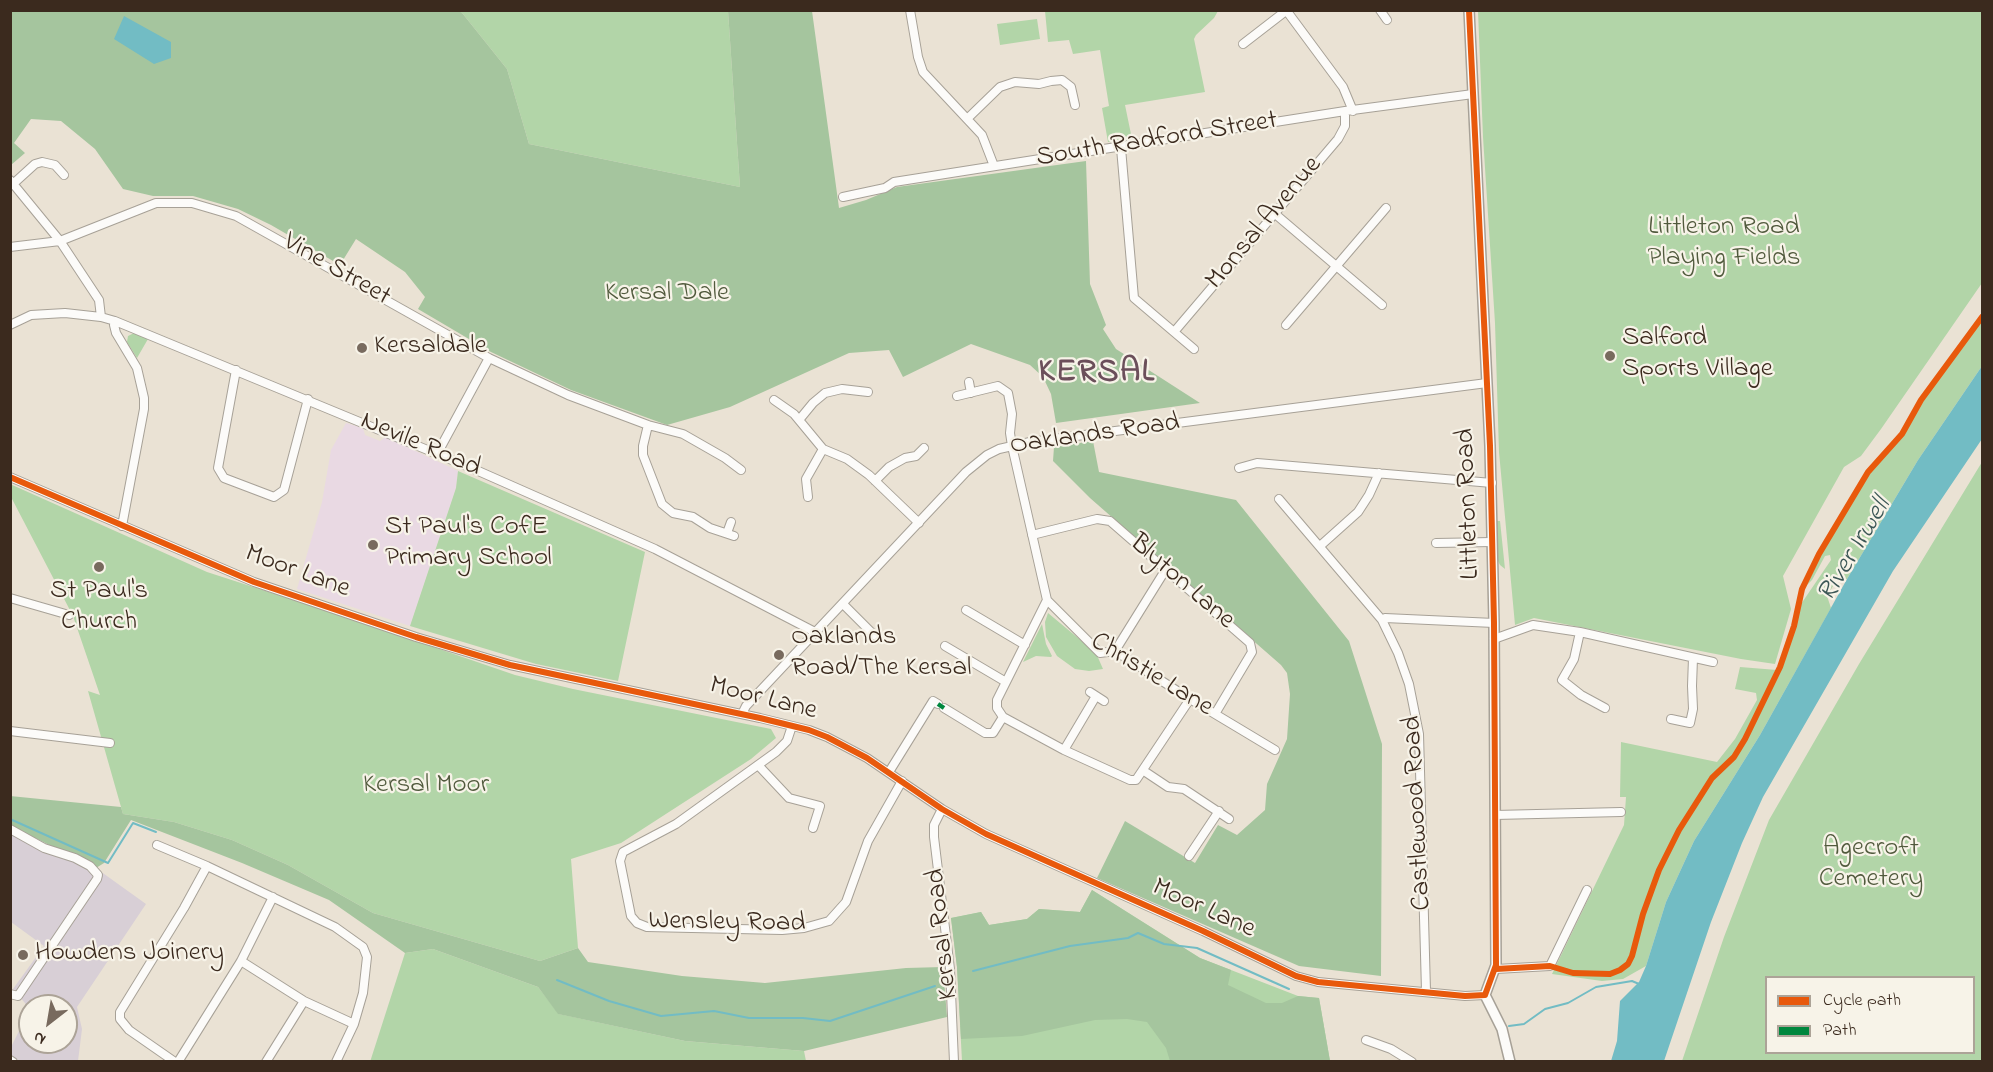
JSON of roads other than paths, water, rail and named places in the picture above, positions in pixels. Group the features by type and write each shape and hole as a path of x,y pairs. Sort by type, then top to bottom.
{"street":[{"path":"910,10 918,57 923,72 982,135 994,166"},
{"path":"1380,10 1387,20"},
{"name":"Littleton Road","path":"1469,10 1492,483 1496,969 1485,995"},
{"path":"1243,44 1286,11 1343,87 1349,111"},
{"path":"967,119 995,91 1010,82 1039,84 1056,80 1071,81 1074,105"},
{"name":"South Radford Street","path":"843,197 885,188 894,182 1349,111 1473,94"},
{"name":"Monsal Avenue","path":"1174,332 1338,138 1345,126 1349,111"},
{"path":"1121,148 1134,298 1194,349"},
{"path":"64,175 55,165 42,162 35,164 12,182 60,241 99,300 101,317"},
{"name":"Vine Street","path":"10,247 60,241 156,203 192,203 236,216 489,358 568,395 648,425 683,434 736,460 741,470"},
{"path":"1287,325 1386,208"},
{"path":"1274,213 1382,305"},
{"name":"Nevile Road","path":"10,325 31,315 65,313 115,321 308,399 655,549 815,632"},
{"path":"115,321 116,333 137,368 144,398 123,526"},
{"path":"437,454 489,358"},
{"path":"236,370 218,468 224,478 274,497 284,490 308,399"},
{"path":"969,382 971,393"},
{"name":"Oaklands Road","path":"742,714 746,706 976,463 999,449 1081,435 1487,383"},
{"path":"957,396 998,386 1008,393 1012,414 1010,433 1012,446 1047,600 996,704 998,712 1064,750 1133,781 1138,779 1144,771 1190,699"},
{"path":"799,420 825,393 842,389 868,392"},
{"path":"774,400 795,414 823,449 847,459 875,481 919,523"},
{"path":"648,425 643,455 662,504 673,513 693,517 710,528 730,535 731,522"},
{"path":"875,481 889,466 905,458 916,456 924,448"},
{"path":"808,497 806,479 823,449"},
{"path":"1239,468 1257,463 1492,483"},
{"path":"1320,546 1358,512 1379,473"},
{"name":"Moor Lane","path":"10,477 254,582 479,656 585,682 742,714 827,737 867,758 942,809 986,834 1296,976 1318,982 1465,996 1485,995"},
{"name":"Castlewood Road","path":"1279,499 1382,620 1398,653 1409,684 1419,734 1426,991"},
{"name":"Blyton Lane","path":"1032,535 1097,519 1110,521 1250,643 1252,652 1215,714"},
{"path":"1436,543 1492,542"},
{"path":"1115,651 1166,569"},
{"path":"10,598 69,615"},
{"name":"Christie Lane","path":"1047,600 1100,653 1115,651 1275,750"},
{"path":"843,604 874,635"},
{"path":"966,610 1025,645"},
{"path":"1382,620 1384,618 1494,623"},
{"path":"1494,639 1533,625 1580,632 1713,662"},
{"path":"1580,632 1574,659 1562,680 1581,695 1605,708"},
{"path":"945,646 1006,682"},
{"path":"1671,719 1690,723 1693,709 1693,658"},
{"path":"1064,750 1093,694 1104,701"},
{"path":"889,772 938,704 985,733 993,733 1004,717"},
{"path":"792,726 787,741 758,765 789,798 820,806 813,828"},
{"path":"10,731 110,743"},
{"name":"Wensley Road","path":"758,765 676,824 623,852 620,861 631,916 637,923 642,926 782,930 821,925 835,916 846,902 868,841 902,781"},
{"path":"1144,771 1171,788 1184,789 1229,819"},
{"name":"Kersal Road","path":"942,809 934,825 934,837 950,969 954,1062"},
{"path":"1189,856 1219,811"},
{"path":"1496,815 1621,812"},
{"path":"10,829 44,848 75,858 90,866 98,875 14,995"},
{"path":"157,845 207,866 335,927 363,947 368,957 363,993 354,1024 336,1062"},
{"path":"207,866 120,1012 120,1019 129,1030 176,1062 241,962 273,897"},
{"path":"1496,969 1550,966 1587,890"},
{"path":"241,962 304,1001 354,1024"},
{"path":"1485,995 1502,1029 1509,1062"},
{"path":"266,1062 304,1001"},
{"path":"1366,1040 1391,1049 1412,1062"},
{"path":"158,1062 163,1054"}],"water":[{"path":"124,16 171,42 171,58 154,64 114,39"},
{"path":"1982,366 1982,439 1893,571 1763,797 1711,922 1664,1061 1611,1061 1617,1041 1620,1001 1639,982 1666,902 1694,841 1760,735 1847,579 1918,460"}],"waterway":[{"path":"10,819 108,863 133,823 156,832"},
{"path":"973,971 1070,946 1128,938 1138,933 1164,944 1197,948 1289,989"},
{"path":"557,980 609,1001 661,1016 714,1011 749,1018 803,1018 830,1021 935,986"},
{"path":"1509,1026 1524,1024 1545,1009 1568,1003 1596,987 1632,981 1639,984"}],"place":[{"name":"Kersaldale","path":"362,348"},
{"name":"Salford Sports Village","path":"1610,356"},
{"name":"St Paul's CofE Primary School","path":"373,545"},
{"name":"St Paul's Church","path":"99,567"},
{"name":"Oaklands Road/The Kersal","path":"779,655"},
{"name":"Howdens Joinery","path":"23,955"}],"district":[{"name":"KERSAL","path":"1097,375"}],"park label":[{"name":"Littleton Road Playing Fields","path":"1724,244"},
{"name":"Kersal Dale","path":"667,295"},
{"name":"Kersal Moor","path":"426,787"},
{"name":"Agecroft Cemetery","path":"1871,866"}],"water label":[{"name":"River Irwell","path":"1856,551"}]}
